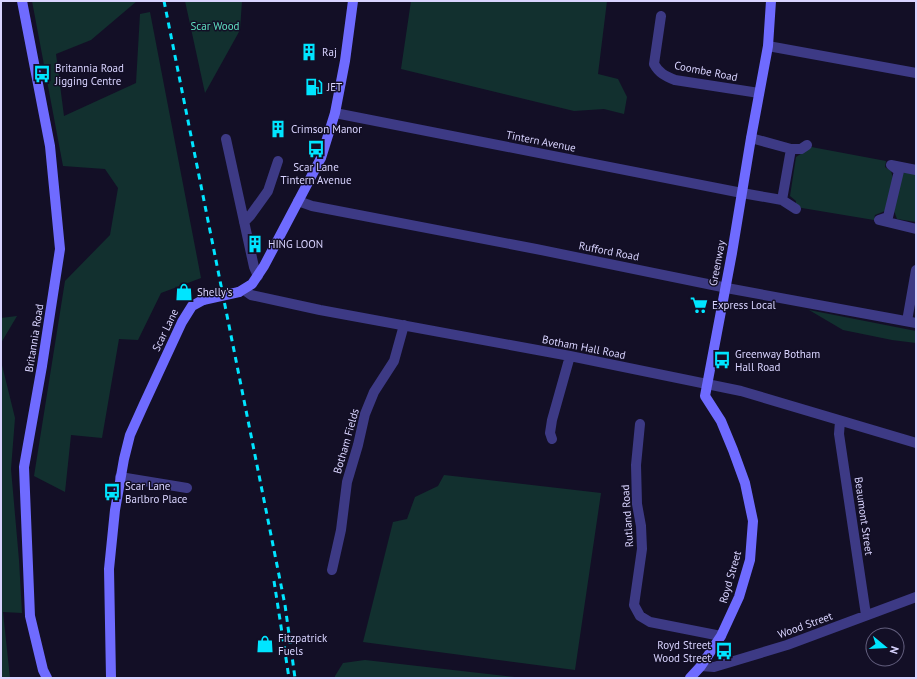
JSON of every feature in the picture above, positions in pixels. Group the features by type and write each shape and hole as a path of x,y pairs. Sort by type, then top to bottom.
{"street":[{"name":"Britannia Road","path":"22,1 50,146 60,248 42,366 24,467 30,616 43,670 47,678"},
{"path":"242,291 252,284 258,276 321,158 335,113 345,61 353,1"},
{"name":"Greenway","path":"707,384 768,46 771,1"},
{"name":"Coombe Road","path":"661,16 654,64 662,74 674,80 759,93"},
{"path":"768,46 916,73"},
{"name":"Tintern Avenue","path":"335,113 742,193"},
{"path":"751,138 790,149 801,149 807,145"},
{"path":"226,139 254,267 258,276"},
{"path":"782,200 790,149"},
{"path":"244,222 268,191 278,161"},
{"path":"916,170 891,165 899,171 888,217 880,220 916,229"},
{"path":"742,193 782,200 796,209"},
{"name":"Rufford Road","path":"298,201 312,206 536,248 725,287 912,322"},
{"path":"912,322 916,270"},
{"name":"Scar Lane","path":"111,678 108,569 120,476 130,435 154,381 187,313 192,306 203,300 242,291"},
{"name":"Botham Hall Road","path":"242,291 251,295 320,310 570,356 741,391 916,443"},
{"name":"Botham Fields","path":"332,570 341,530 347,482 365,414 374,392 394,361 404,325"},
{"path":"552,439 550,433 552,420 570,356"},
{"name":"Royd Street","path":"690,678 701,666 721,636 739,597 750,560 753,521 745,484 733,450 721,421 705,396 707,384"},
{"name":"Beaumont Street","path":"840,421 839,434 866,615"},
{"name":"Rutland Road","path":"640,424 636,465 637,504 641,526 642,549 634,605 640,616 650,622 721,636"},
{"path":"120,476 187,488"},
{"name":"Wood Street","path":"701,666 714,667 787,644 916,597"}],"green space":[{"path":"32,1 137,1 91,40 56,54 64,116 136,83 140,14 150,12 201,278 161,293 138,340 119,339 102,438 71,435 65,492 34,476 65,281 110,235 118,188 105,169 63,166"},
{"name":"Scar Wood","path":"185,1 242,1 240,30 205,93"},
{"path":"411,1 607,1 598,74 618,79 627,97 624,114 604,109 574,111 401,69"},
{"path":"806,146 886,161 885,167 891,171 893,178 885,211 875,215 874,220 796,207 796,201 790,196 796,157 804,152"},
{"path":"906,171 916,173 916,222 897,219 894,211 901,175"},
{"path":"809,310 916,331 916,343 892,340 843,330"},
{"path":"17,316 1,343 1,318"},
{"path":"1,361 15,418 11,469 22,613 3,612 10,678 1,678"},
{"path":"444,475 601,493 575,670 363,642 393,522 407,519 415,497 438,486"},
{"path":"365,660 524,678 335,678 343,663"}],"railway":[{"path":"164,1 285,605 295,678"},
{"path":"274,581 289,678"}],"place":[{"name":"Raj","path":"309,52"},
{"name":"Britannia Road Jigging Centre","path":"42,74"},
{"name":"JET","path":"314,87"},
{"name":"Crimson Manor","path":"278,129"},
{"name":"Scar Lane Tintern Avenue","path":"316,149"},
{"name":"HING LOON","path":"255,244"},
{"name":"Shelly's","path":"184,292"},
{"name":"Express Local","path":"699,305"},
{"name":"Greenway Botham Hall Road","path":"722,360"},
{"name":"Scar Lane Barlbro Place","path":"112,492"},
{"name":"Fitzpatrick Fuels","path":"265,644"},
{"name":"Royd Street Wood Street","path":"724,651"}]}
